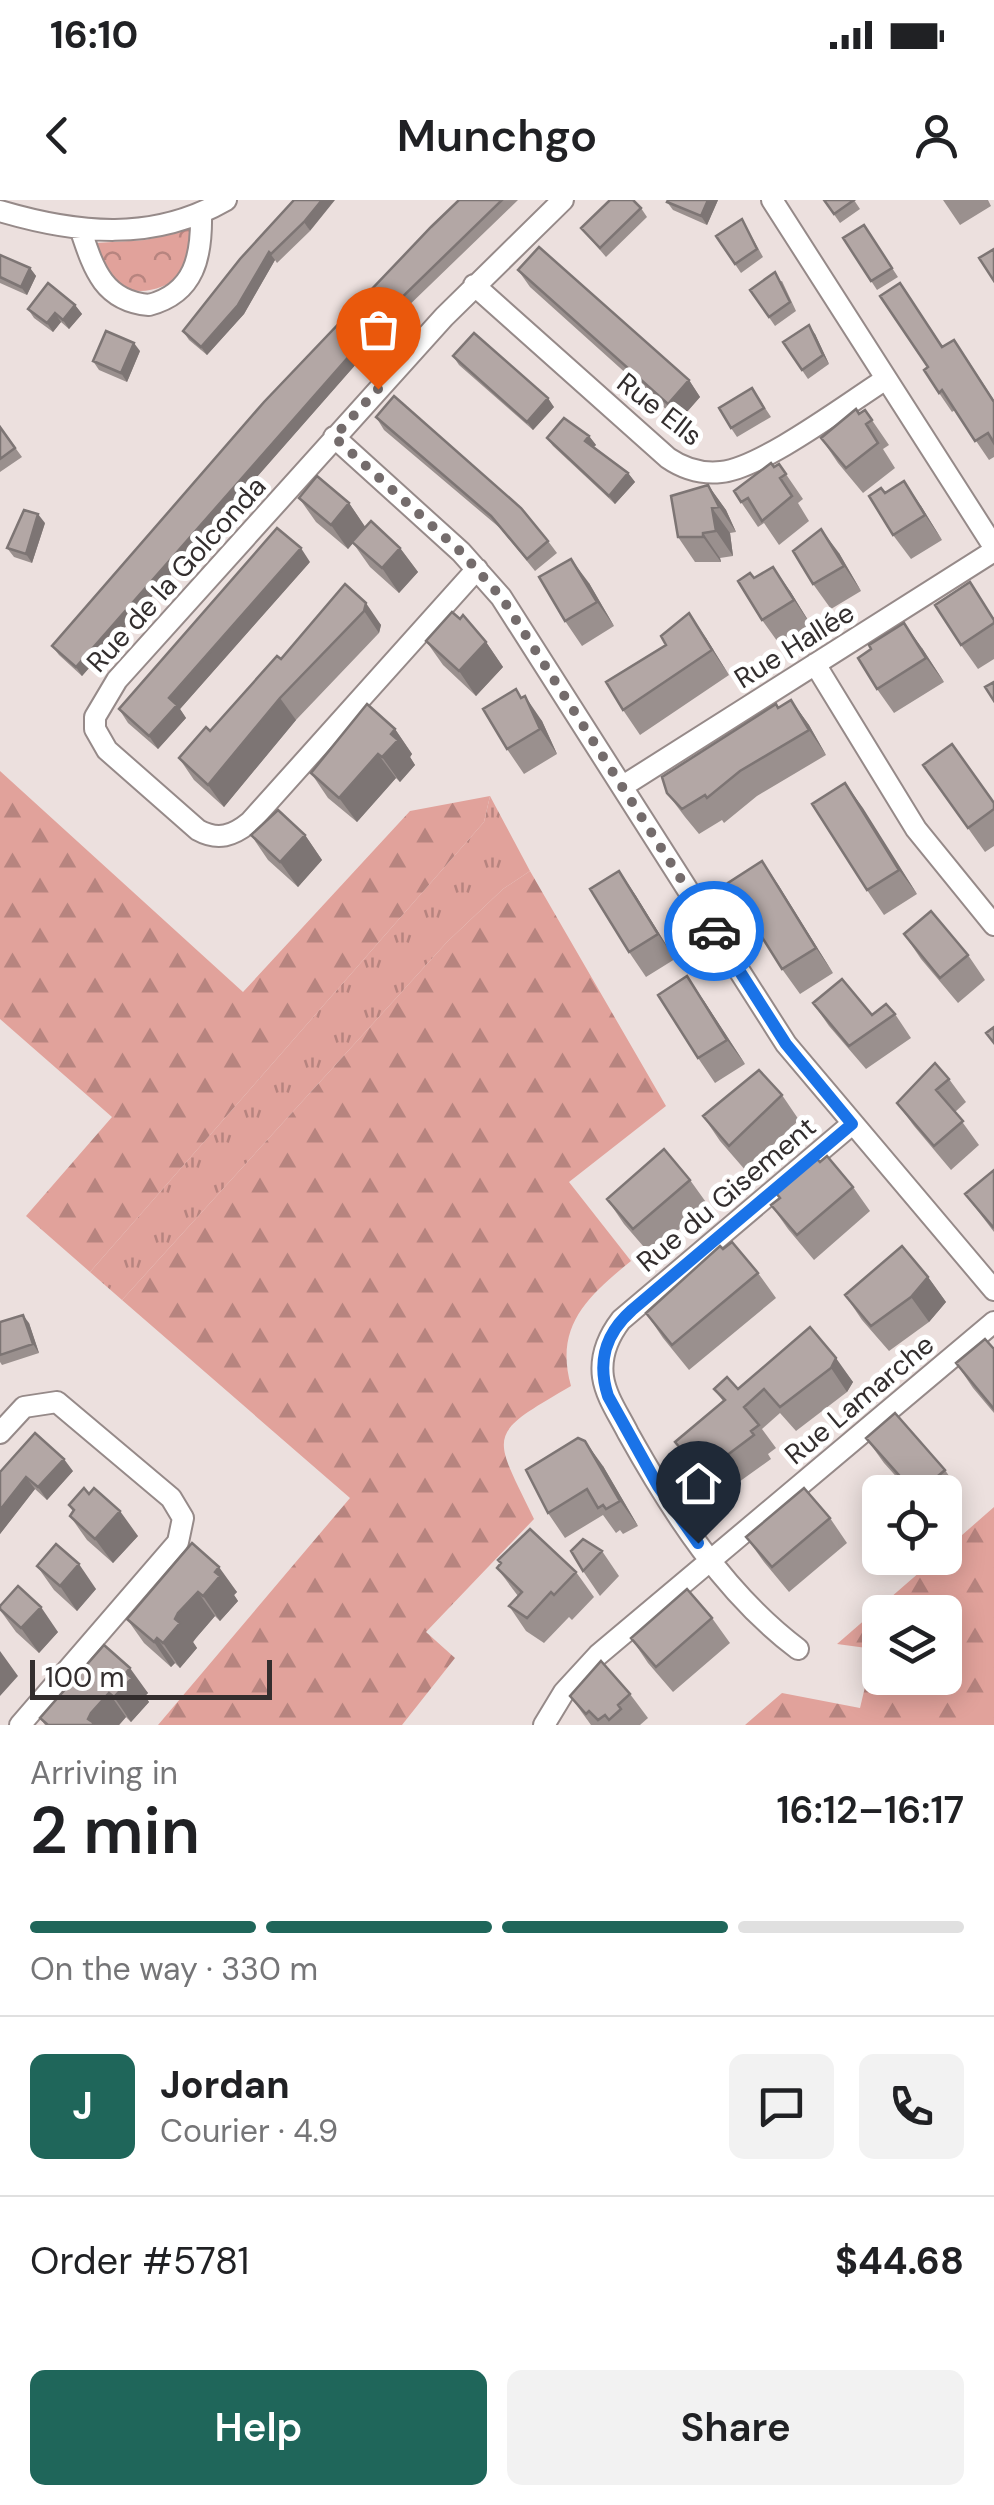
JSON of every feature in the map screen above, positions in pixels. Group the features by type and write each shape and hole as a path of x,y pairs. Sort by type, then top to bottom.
{"street":[{"path":"0,212 81,231 134,230 201,213 226,200"},
{"name":"Rue de la Golconda","path":"477,569 250,822 231,835 208,836 198,830 107,750 95,729 95,716 106,693 334,437 474,286 563,200"},
{"path":"772,200 994,549"},
{"path":"81,231 102,283 115,296 149,305 181,290 192,276 202,242 201,213"},
{"name":"Rue Ells","path":"474,286 668,458 692,470 722,472 750,464 886,379"},
{"path":"334,437 477,569 513,613 776,1028 994,1290"},
{"name":"Rue Hallée","path":"622,786 994,549"},
{"path":"815,664 916,829 994,925"},
{"name":"Rue du Gisement","path":"798,1649 754,1612 658,1486 608,1396 604,1381 605,1348 632,1310 852,1124"},
{"name":"Rue Lamarche","path":"544,1725 564,1692 598,1655 994,1322"},
{"path":"0,1433 24,1407 57,1402 171,1498 184,1518 178,1542 20,1725"}],"green space":[{"path":"193,228 184,274 155,289 141,291 116,284 100,261 96,243 145,240"},
{"path":"0,771 243,992 410,811 490,796 484,822 90,1272 26,1216 112,1117 0,1019"},
{"path":"490,796 530,871 503,889 447,942 122,1300 90,1272 484,822"},
{"path":"530,871 666,1106 569,1182 631,1261 578,1314 567,1346 571,1386 523,1416 510,1427 504,1439 510,1469 534,1519 426,1632 455,1658 402,1725 158,1725 350,1498 122,1300 447,942 503,889"},
{"path":"994,1507 994,1725 745,1725 782,1693 860,1708 863,1695 962,1695 962,1595 893,1595 916,1575 962,1575 962,1535"},
{"path":"862,1622 862,1647 837,1644"}],"building":[{"path":"294,200 322,200 304,222 269,252 238,305 201,347 183,331 240,259"},
{"path":"459,200 502,200 394,305 76,667 52,646 264,402"},
{"path":"610,200 633,200 641,208 600,248 581,228"},
{"path":"668,200 708,200 701,216"},
{"path":"824,200 854,200 834,214"},
{"path":"742,219 757,249 735,264 716,236"},
{"path":"864,225 892,268 871,281 843,238"},
{"path":"539,247 689,380 668,404 518,270"},
{"path":"994,249 994,281 979,258"},
{"path":"0,255 30,268 21,287 0,277"},
{"path":"775,272 790,302 769,317 750,290"},
{"path":"48,283 75,305 63,320 55,313 47,323 28,309"},
{"path":"900,283 942,347 954,340 994,402 994,443 988,433 975,441 942,390 939,393 924,370 928,367 880,296"},
{"path":"809,325 823,355 802,370 783,342"},
{"path":"106,331 134,343 121,373 93,361"},
{"path":"474,333 548,398 527,422 453,356"},
{"path":"752,388 764,408 731,428 719,408"},
{"path":"394,396 521,508 548,541 527,559 491,516 376,417"},
{"path":"856,409 859,414 865,410 872,420 866,424 878,443 846,468 821,438"},
{"path":"564,418 589,436 585,441 628,473 609,496 547,438"},
{"path":"0,427 15,448 0,459"},
{"path":"771,463 774,467 779,464 786,474 780,478 792,496 762,521 748,498 741,502 734,491"},
{"path":"317,476 349,503 331,525 299,498"},
{"path":"904,481 925,515 893,535 869,496 881,488 885,493"},
{"path":"708,485 719,507 712,508 716,531 703,533 703,537 678,537 671,496"},
{"path":"24,510 38,514 26,554 7,548"},
{"path":"371,521 400,548 382,568 352,542"},
{"path":"277,528 301,548 169,698 177,705 149,736 119,709"},
{"path":"821,529 844,566 813,584 793,551"},
{"path":"571,559 597,602 565,621 539,577"},
{"path":"773,567 794,600 762,620 738,581 750,573 754,578"},
{"path":"970,582 994,623 961,645 935,605"},
{"path":"345,584 366,603 364,611 280,698 208,785 179,758 206,727 210,731 277,656 281,659"},
{"path":"452,612 460,619 463,615 486,642 459,671 426,641"},
{"path":"689,613 712,650 623,710 606,682 666,645 661,636"},
{"path":"904,623 926,658 877,689 858,658 871,649 869,645"},
{"path":"994,682 994,701 985,687"},
{"path":"516,689 521,698 525,696 540,729 507,749 483,709"},
{"path":"791,700 809,730 740,771 707,798 705,795 682,809 667,793 662,777 776,704 778,708"},
{"path":"367,704 395,729 391,734 398,740 382,757 378,754 339,798 311,773"},
{"path":"952,744 994,803 994,809 968,828 923,765"},
{"path":"845,783 899,870 867,890 812,804"},
{"path":"278,810 305,835 280,862 251,835"},
{"path":"762,861 816,948 782,969 728,883"},
{"path":"619,871 658,934 629,952 590,889"},
{"path":"931,911 968,955 940,978 904,934"},
{"path":"687,976 727,1040 698,1058 658,995"},
{"path":"842,979 872,1015 886,1004 895,1014 849,1046 813,1003"},
{"path":"994,1027 994,1043 986,1033"},
{"path":"935,1063 949,1079 936,1090 963,1121 934,1146 897,1103"},
{"path":"759,1070 782,1095 729,1146 703,1116"},
{"path":"664,1149 690,1180 633,1229 607,1199"},
{"path":"827,1156 853,1187 797,1235 771,1205 780,1198 776,1193 816,1158 820,1162"},
{"path":"994,1170 994,1225 993,1227 965,1194"},
{"path":"732,1242 758,1273 672,1345 646,1313 720,1246 723,1249"},
{"path":"902,1246 928,1277 911,1297 871,1326 845,1295"},
{"path":"23,1315 33,1344 0,1355 0,1322"},
{"path":"810,1327 836,1358 831,1368 780,1407 764,1389 744,1407 759,1425 751,1431 754,1435 702,1474 675,1442 725,1400 714,1389 727,1377 738,1389"},
{"path":"985,1339 994,1349 994,1409 956,1363"},
{"path":"895,1413 945,1470 939,1475 899,1475 866,1438"},
{"path":"35,1433 64,1459 38,1487 26,1477 0,1510 0,1472"},
{"path":"578,1438 585,1441 620,1501 606,1509 603,1505 598,1508 587,1489 548,1513 526,1470"},
{"path":"84,1488 89,1494 94,1488 120,1511 95,1539 70,1516 74,1510 69,1505"},
{"path":"804,1488 830,1518 772,1567 746,1537"},
{"path":"530,1529 576,1572 527,1618 509,1606 522,1592 497,1568 501,1563 498,1560"},
{"path":"583,1539 602,1551 583,1571 571,1551"},
{"path":"192,1543 219,1567 215,1572 220,1576 203,1596 198,1592 178,1613 175,1619 180,1623 163,1643 157,1638 154,1642 127,1619"},
{"path":"56,1544 79,1564 60,1586 37,1566"},
{"path":"18,1586 41,1607 21,1628 0,1609"},
{"path":"687,1589 712,1618 656,1667 631,1638"},
{"path":"104,1645 130,1668 126,1673 132,1678 114,1697 109,1693 91,1713 88,1719 92,1725 48,1725 40,1718"},
{"path":"601,1661 630,1694 609,1720 605,1715 598,1720 589,1711 586,1714 570,1696"}],"way so far":[{"path":"378,389 334,437 461,552 502,598 714,931"}],"route":[{"path":"698,1543 658,1486 608,1396 602,1364 605,1348 611,1333 632,1310 852,1124 786,1044 714,931"}]}
